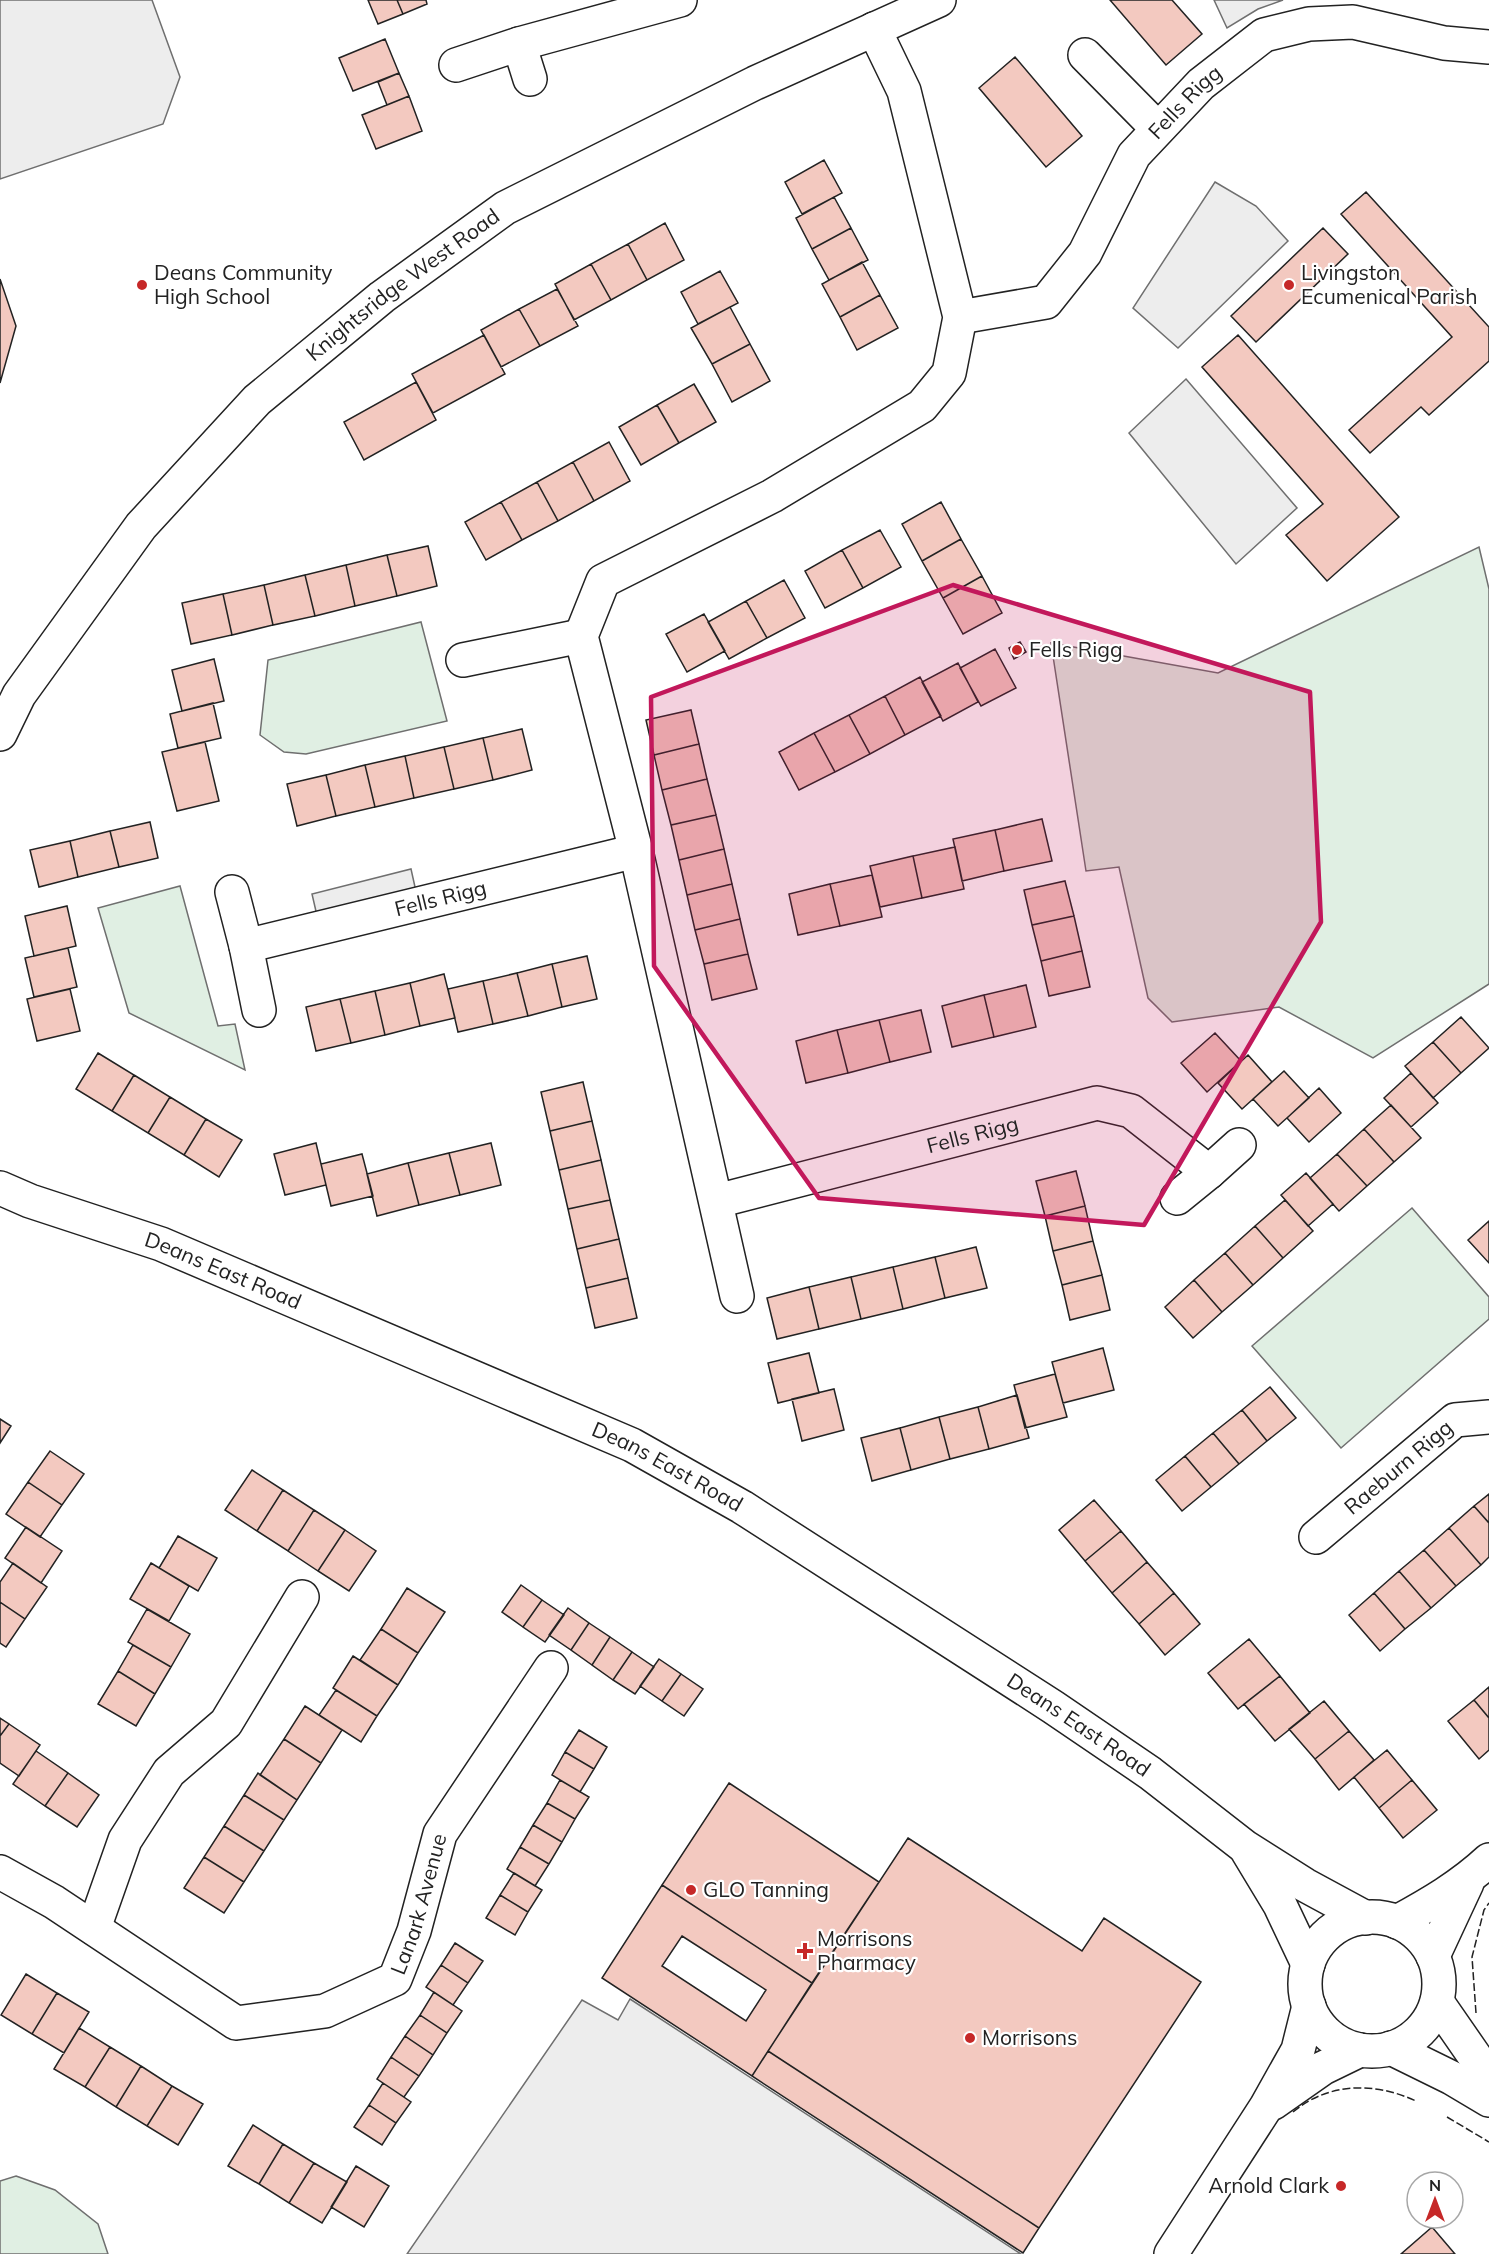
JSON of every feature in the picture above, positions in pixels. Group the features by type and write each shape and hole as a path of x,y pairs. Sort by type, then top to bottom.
{"street":[{"path":"456,65 519,44 680,0"},
{"name":"Knightsridge West Road","path":"0,734 19,695 141,526 257,400 382,297 505,208 755,83 939,0"},
{"name":"Fells Rigg","path":"960,317 1046,302 1085,253 1134,156 1201,84 1264,36 1309,24 1353,22 1443,43 1489,47"},
{"path":"737,1296 636,851 581,636 603,581 772,496 922,406 949,373 960,317 904,91 874,29"},
{"path":"519,44 530,79"},
{"path":"1085,55 1158,129"},
{"path":"463,660 581,636"},
{"name":"Fells Rigg","path":"246,946 636,851"},
{"path":"232,892 259,1010"},
{"name":"Fells Rigg","path":"717,1201 1097,1102 1131,1111 1209,1172"},
{"path":"1177,1198 1239,1145"},
{"name":"Deans East Road","path":"0,1188 15,1199 161,1244 632,1445 742,1507 1053,1707 1150,1773 1245,1847 1305,1885 1381,1920"},
{"name":"Raeburn Rigg","path":"1316,1537 1455,1420 1489,1417"},
{"path":"94,1928 125,1840 169,1772 226,1723 302,1597"},
{"name":"Lanark Avenue","path":"0,1872 94,1928 236,2023 325,2011 395,1979 414,1931 440,1834 551,1668"},
{"name":"Deans East Road","path":"1245,1847 1280,1905 1308,1964"},
{"path":"1479,1869 1434,1902 1381,1920 1347,1922 1330,1932 1317,1947 1308,1964 1305,1978 1309,2006 1315,2019 1334,2040 1376,2049 1452,2078 1489,2100"},
{"path":"1433,1956 1479,1869"},
{"path":"1266,2107 1323,2068 1411,2038 1427,2023 1437,2002 1439,1979 1433,1956 1424,1941 1381,1920"},
{"path":"1437,2002 1489,2077"},
{"path":"1171,2254 1266,2107 1298,2050 1309,2006"}],"highlighted area":[{"path":"953,585 1310,692 1321,922 1144,1225 819,1198 654,966 651,697"}],"green space":[{"path":"1479,547 1489,589 1489,984 1373,1058 1279,1007 1172,1022 1148,998 1119,867 1086,871 1051,643 1218,673"},
{"path":"421,622 447,721 306,754 284,752 260,735 268,660"},
{"path":"180,886 218,1026 235,1024 245,1070 129,1013 98,908"},
{"path":"1412,1208 1489,1297 1489,1319 1341,1448 1252,1346"},
{"path":"16,2176 55,2190 98,2224 108,2254 0,2254 0,2181"}],"shaded area":[{"path":"0,0 152,0 180,77 163,124 0,179"},
{"path":"1214,0 1283,0 1258,9 1227,28"},
{"path":"1215,182 1256,206 1288,241 1178,348 1133,308"},
{"path":"1186,379 1297,508 1236,564 1129,433"},
{"path":"411,869 417,896 318,920 312,894"},
{"path":"630,1999 1021,2254 407,2254 582,2000 618,2020"}],"building":[{"path":"368,0 397,0 403,14 378,24"},
{"path":"397,0 426,0 427,4 403,14"},
{"path":"1110,0 1172,0 1202,34 1166,65"},
{"path":"385,39 399,73 353,91 339,58"},
{"path":"1015,57 1082,136 1046,167 979,88"},
{"path":"399,73 409,96 387,105 378,82"},
{"path":"409,96 422,131 376,149 362,115"},
{"path":"824,160 842,193 802,214 785,182"},
{"path":"1366,192 1489,327 1489,361 1429,415 1421,407 1370,453 1349,430 1452,337 1341,214"},
{"path":"834,197 851,228 812,249 796,218"},
{"path":"665,223 684,260 647,280 628,244"},
{"path":"851,228 868,260 829,280 812,249"},
{"name":"Livingston Ecumenical Parish","path":"1323,228 1348,254 1256,342 1231,316"},
{"path":"628,244 647,280 611,300 591,264"},
{"path":"862,262 880,295 840,317 822,284"},
{"path":"591,264 611,300 574,320 555,284"},
{"path":"720,271 738,303 698,324 681,292"},
{"path":"0,279 16,326 0,383"},
{"path":"557,289 578,326 540,346 519,309"},
{"path":"880,295 898,328 857,350 840,317"},
{"path":"730,307 750,344 712,364 691,328"},
{"path":"519,309 540,346 501,367 481,330"},
{"path":"484,335 505,374 433,413 412,374"},
{"path":"1238,335 1399,517 1327,581 1286,535 1323,504 1202,367"},
{"path":"750,344 770,381 732,402 712,364"},
{"path":"416,382 436,420 364,460 344,422"},
{"path":"694,384 716,422 679,443 657,405"},
{"path":"657,405 679,443 641,465 619,427"},
{"path":"609,442 630,481 594,501 573,462"},
{"path":"573,462 594,501 558,521 537,482"},
{"path":"537,482 558,521 522,540 501,502"},
{"path":"501,502 522,540 486,560 465,522"},
{"path":"941,502 961,539 922,561 902,524"},
{"path":"880,530 901,567 863,588 842,550"},
{"path":"961,539 982,576 943,598 922,561"},
{"path":"428,546 437,586 397,596 387,555"},
{"path":"842,550 863,588 825,608 805,571"},
{"path":"387,555 397,596 355,606 346,565"},
{"path":"346,565 355,606 315,616 305,575"},
{"path":"305,575 315,616 273,625 264,585"},
{"path":"982,576 1002,613 963,634 943,598"},
{"path":"784,580 805,618 767,638 746,601"},
{"path":"264,585 273,625 232,635 223,594"},
{"path":"223,594 232,635 191,644 182,603"},
{"path":"746,601 767,638 729,659 708,622"},
{"path":"704,614 725,651 687,672 666,634"},
{"name":"Fells Rigg","path":"1020,642 1026,652 1014,659 1009,648"},
{"path":"995,649 1016,688 981,706 960,668"},
{"path":"214,659 224,701 182,711 172,670"},
{"path":"958,663 978,702 943,721 922,682"},
{"path":"920,677 941,716 905,735 885,696"},
{"path":"885,696 905,735 870,754 849,715"},
{"path":"213,703 221,738 178,748 170,714"},
{"path":"691,710 699,744 654,755 646,720"},
{"path":"849,715 870,754 835,772 814,733"},
{"path":"522,729 532,770 493,780 483,738"},
{"path":"814,733 835,772 799,790 779,752"},
{"path":"483,738 493,780 454,789 444,747"},
{"path":"205,742 219,801 177,811 162,752"},
{"path":"699,744 707,779 662,790 654,755"},
{"path":"444,747 454,789 414,798 405,756"},
{"path":"405,756 414,798 375,807 365,765"},
{"path":"365,765 375,807 336,816 326,775"},
{"path":"326,775 336,816 297,826 287,784"},
{"path":"707,779 716,815 671,825 662,790"},
{"path":"716,815 724,849 679,860 671,825"},
{"path":"1042,819 1052,861 1004,871 995,830"},
{"path":"150,822 158,858 119,867 110,831"},
{"path":"995,830 1004,871 962,881 953,839"},
{"path":"110,831 119,867 78,877 70,841"},
{"path":"70,841 78,877 39,887 30,850"},
{"path":"955,847 964,889 922,898 913,856"},
{"path":"724,849 732,884 687,895 679,860"},
{"path":"913,856 922,898 880,907 870,866"},
{"path":"872,875 882,917 840,926 830,884"},
{"path":"1065,881 1074,916 1032,925 1024,890"},
{"path":"732,884 740,919 695,930 687,895"},
{"path":"830,884 840,926 798,935 789,894"},
{"path":"67,906 76,946 34,956 25,916"},
{"path":"1074,916 1082,951 1041,961 1032,925"},
{"path":"740,919 748,954 704,964 695,930"},
{"path":"68,948 77,987 34,997 25,958"},
{"path":"1082,951 1090,987 1049,996 1041,961"},
{"path":"748,954 757,989 712,1000 704,964"},
{"path":"587,956 597,999 562,1007 552,964"},
{"path":"552,964 562,1007 528,1016 517,973"},
{"path":"517,973 528,1016 493,1024 483,981"},
{"path":"444,974 455,1018 420,1026 410,983"},
{"path":"483,981 493,1024 458,1032 448,989"},
{"path":"410,983 420,1026 385,1035 375,991"},
{"path":"1026,985 1036,1027 994,1037 984,995"},
{"path":"70,989 80,1031 37,1041 27,999"},
{"path":"375,991 385,1035 351,1043 340,999"},
{"path":"984,995 994,1037 952,1047 942,1006"},
{"path":"340,999 351,1043 316,1051 306,1007"},
{"path":"921,1010 931,1052 890,1062 879,1020"},
{"path":"1461,1017 1489,1048 1461,1073 1433,1042"},
{"path":"879,1020 890,1062 848,1073 837,1030"},
{"path":"837,1030 848,1073 806,1083 796,1041"},
{"path":"1215,1033 1241,1061 1207,1092 1181,1063"},
{"path":"1433,1042 1461,1073 1433,1098 1405,1066"},
{"path":"98,1053 134,1075 112,1111 76,1089"},
{"path":"1248,1055 1272,1082 1242,1109 1218,1083"},
{"path":"1284,1071 1309,1098 1278,1126 1253,1099"},
{"path":"1411,1073 1438,1103 1411,1127 1384,1098"},
{"path":"134,1075 170,1097 148,1133 112,1111"},
{"path":"583,1082 592,1121 550,1131 541,1092"},
{"path":"1319,1088 1341,1113 1309,1142 1287,1118"},
{"path":"170,1097 206,1119 184,1155 148,1133"},
{"path":"1391,1105 1421,1138 1394,1162 1364,1129"},
{"path":"206,1119 242,1140 219,1177 184,1155"},
{"path":"592,1121 601,1160 559,1170 550,1131"},
{"path":"1364,1129 1394,1162 1367,1186 1337,1154"},
{"path":"316,1143 326,1185 285,1195 274,1154"},
{"path":"491,1143 501,1185 460,1195 449,1153"},
{"path":"449,1153 460,1195 419,1205 408,1163"},
{"path":"362,1154 373,1196 331,1206 321,1164"},
{"path":"1337,1154 1367,1186 1339,1211 1310,1178"},
{"path":"601,1160 610,1200 568,1209 559,1170"},
{"path":"408,1163 419,1205 377,1216 367,1174"},
{"path":"1076,1171 1085,1206 1045,1216 1036,1181"},
{"path":"1306,1173 1333,1204 1308,1226 1281,1195"},
{"path":"610,1200 619,1239 577,1249 568,1209"},
{"path":"1285,1200 1313,1231 1283,1258 1255,1226"},
{"path":"1085,1206 1093,1241 1053,1251 1045,1216"},
{"path":"1489,1221 1489,1263 1468,1240"},
{"path":"1255,1226 1283,1258 1253,1285 1225,1253"},
{"path":"619,1239 628,1278 586,1288 577,1249"},
{"path":"1093,1241 1102,1275 1062,1285 1053,1251"},
{"path":"976,1247 987,1288 945,1298 935,1257"},
{"path":"1225,1253 1253,1285 1222,1312 1194,1280"},
{"path":"935,1257 945,1298 903,1309 893,1267"},
{"path":"893,1267 903,1309 861,1319 851,1277"},
{"path":"1102,1275 1110,1310 1070,1320 1062,1285"},
{"path":"851,1277 861,1319 819,1329 809,1287"},
{"path":"628,1278 637,1318 595,1328 586,1288"},
{"path":"1194,1280 1222,1312 1193,1338 1165,1307"},
{"path":"809,1287 819,1329 777,1339 767,1298"},
{"path":"1103,1348 1114,1390 1063,1403 1052,1362"},
{"path":"809,1353 819,1393 778,1403 768,1363"},
{"path":"1055,1374 1067,1417 1025,1428 1014,1385"},
{"path":"1270,1387 1296,1418 1267,1441 1242,1410"},
{"path":"834,1389 844,1430 802,1441 792,1399"},
{"path":"1017,1395 1029,1438 989,1449 978,1407"},
{"path":"978,1407 989,1449 950,1459 939,1417"},
{"path":"1242,1410 1267,1441 1239,1464 1213,1433"},
{"path":"939,1417 950,1459 911,1470 900,1428"},
{"path":"0,1419 11,1426 0,1443"},
{"path":"900,1428 911,1470 872,1481 861,1438"},
{"path":"1213,1433 1239,1464 1211,1487 1185,1456"},
{"path":"50,1451 84,1474 62,1505 28,1482"},
{"path":"1185,1456 1211,1487 1182,1511 1156,1480"},
{"path":"252,1470 283,1490 257,1531 225,1510"},
{"path":"28,1482 62,1505 40,1537 6,1514"},
{"path":"283,1490 314,1510 288,1551 257,1531"},
{"path":"1489,1494 1489,1523 1474,1506"},
{"path":"1094,1500 1121,1531 1085,1561 1059,1530"},
{"path":"1474,1506 1489,1523 1489,1557 1481,1565 1449,1528"},
{"path":"314,1510 345,1530 318,1571 288,1551"},
{"path":"26,1527 62,1551 41,1583 5,1558"},
{"path":"1449,1528 1481,1565 1456,1586 1424,1550"},
{"path":"345,1530 376,1551 349,1591 318,1571"},
{"path":"1121,1531 1147,1562 1112,1593 1085,1561"},
{"path":"178,1536 217,1558 198,1591 159,1568"},
{"path":"1424,1550 1456,1586 1431,1608 1399,1571"},
{"path":"1147,1562 1174,1593 1139,1624 1112,1593"},
{"path":"13,1563 47,1587 25,1619 0,1602 0,1582"},
{"path":"151,1563 189,1586 169,1621 130,1599"},
{"path":"1399,1571 1431,1608 1405,1629 1374,1593"},
{"path":"521,1585 542,1600 523,1627 502,1612"},
{"path":"407,1588 445,1612 418,1653 381,1629"},
{"path":"1174,1593 1200,1624 1165,1655 1139,1624"},
{"path":"1374,1593 1405,1629 1380,1651 1349,1615"},
{"path":"542,1600 564,1615 545,1642 523,1627"},
{"path":"0,1602 25,1619 6,1647 0,1643"},
{"path":"568,1608 589,1623 571,1650 549,1635"},
{"path":"147,1609 190,1634 171,1667 128,1642"},
{"path":"589,1623 610,1637 592,1665 571,1650"},
{"path":"381,1629 418,1653 398,1685 360,1660"},
{"path":"610,1637 632,1652 613,1680 592,1665"},
{"path":"1249,1639 1280,1676 1238,1709 1208,1673"},
{"path":"133,1645 171,1667 155,1694 118,1671"},
{"path":"632,1652 654,1667 635,1694 613,1680"},
{"path":"353,1656 398,1685 377,1716 333,1688"},
{"path":"659,1659 681,1674 662,1701 640,1686"},
{"path":"118,1671 155,1694 136,1726 98,1704"},
{"path":"681,1674 703,1689 684,1716 662,1701"},
{"path":"1280,1676 1310,1713 1275,1741 1244,1704"},
{"path":"1489,1687 1489,1718 1474,1700"},
{"path":"336,1690 377,1716 361,1742 319,1715"},
{"path":"1474,1700 1489,1718 1489,1750 1479,1759 1448,1721"},
{"path":"1324,1701 1349,1731 1315,1759 1289,1729"},
{"path":"305,1706 342,1730 321,1763 284,1739"},
{"path":"0,1718 9,1724 0,1736"},
{"path":"9,1724 40,1745 19,1776 0,1763 0,1736"},
{"path":"579,1730 607,1747 594,1769 565,1752"},
{"path":"1349,1731 1374,1760 1339,1790 1315,1759"},
{"path":"284,1739 321,1763 297,1800 260,1775"},
{"path":"1387,1750 1412,1780 1379,1808 1354,1777"},
{"path":"36,1751 68,1773 45,1806 13,1784"},
{"path":"565,1752 594,1769 580,1792 552,1775"},
{"path":"68,1773 99,1795 77,1827 45,1806"},
{"path":"258,1773 297,1800 284,1820 244,1795"},
{"path":"560,1780 589,1797 575,1819 547,1803"},
{"path":"1412,1780 1437,1810 1403,1838 1379,1808"},
{"path":"729,1783 879,1882 812,1983 662,1885"},
{"path":"244,1795 284,1820 264,1851 224,1826"},
{"path":"547,1803 575,1819 562,1842 533,1825"},
{"path":"533,1825 562,1842 549,1864 520,1847"},
{"path":"224,1826 264,1851 244,1882 204,1857"},
{"name":"Morrisons","path":"908,1838 1082,1951 1104,1918 1201,1982 1039,2228 768,2051"},
{"path":"520,1847 549,1864 535,1886 507,1869"},
{"path":"204,1857 244,1882 224,1913 184,1888"},
{"path":"514,1873 542,1890 528,1912 500,1895"},
{"path":"662,1885 812,1983 752,2076 602,1978","holes":["682,1936 766,1990 746,2021 662,1966"]},
{"path":"500,1895 528,1912 515,1935 486,1918"},
{"path":"455,1943 483,1961 468,1983 441,1965"},
{"path":"441,1965 468,1983 453,2005 426,1987"},
{"path":"26,1974 57,1993 32,2034 1,2015"},
{"path":"434,1992 462,2011 447,2033 420,2015"},
{"path":"57,1993 89,2012 64,2053 32,2034"},
{"path":"420,2015 447,2033 433,2055 405,2036"},
{"path":"79,2028 110,2047 85,2087 54,2069"},
{"path":"405,2036 433,2055 419,2076 391,2057"},
{"path":"110,2047 141,2066 116,2107 85,2087"},
{"path":"768,2051 1039,2228 1023,2253 752,2076"},
{"path":"391,2057 419,2076 404,2097 377,2079"},
{"path":"141,2066 172,2086 147,2126 116,2107"},
{"path":"383,2083 411,2102 396,2123 369,2105"},
{"path":"172,2086 203,2104 178,2145 147,2126"},
{"path":"369,2105 396,2123 382,2145 354,2127"},
{"path":"253,2125 283,2144 259,2184 228,2166"},
{"path":"283,2144 314,2163 289,2203 259,2184"},
{"path":"314,2163 347,2182 322,2223 289,2203"},
{"path":"356,2166 389,2186 364,2227 331,2207"},
{"path":"1429,2230 1435,2230 1455,2254 1401,2254"}],"fence":[{"path":"1476,2013 1472,1957 1484,1910 1489,1903"},
{"path":"1293,2112 1322,2095 1353,2088 1385,2090 1416,2101"},
{"path":"1447,2117 1489,2142"}],"place":[{"name":"Deans Community High School","path":"142,285"},
{"name":"Livingston Ecumenical Parish","path":"1289,285"},
{"name":"Fells Rigg","path":"1017,650"},
{"name":"GLO Tanning","path":"691,1890"},
{"name":"Morrisons Pharmacy","path":"805,1951"},
{"name":"Morrisons","path":"970,2038"},
{"name":"Arnold Clark","path":"1341,2186"}]}
